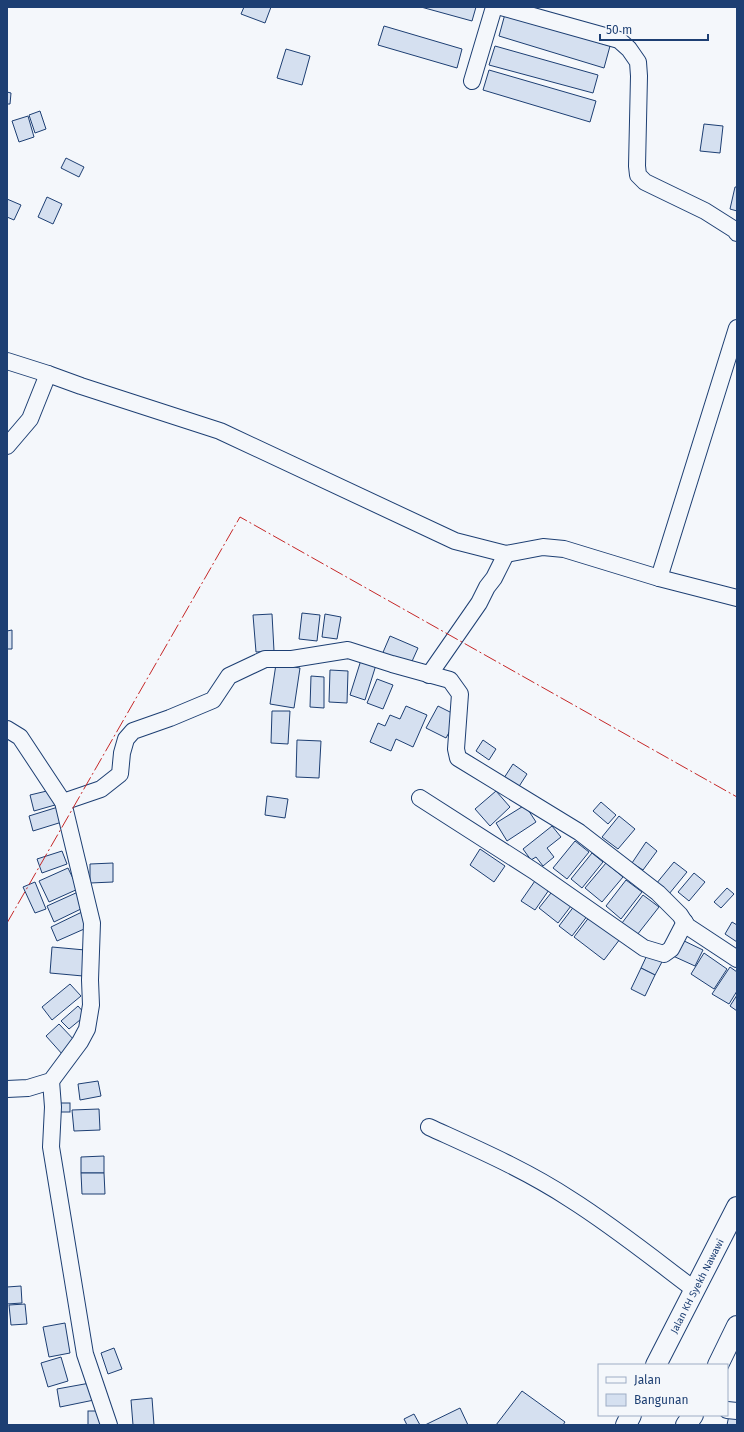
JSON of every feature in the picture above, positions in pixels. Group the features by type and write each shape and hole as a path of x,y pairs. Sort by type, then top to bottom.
{"main road":[{"name":"Jalan KH Syekh Nawawi","path":"657,1364 737,1207"},
{"path":"718,1364 737,1326"},
{"path":"626,1425 630,1416"},
{"path":"686,1425 692,1416"}],"street":[{"path":"472,81 494,7"},
{"path":"501,7 619,40 629,49 638,62 639,76 638,175 645,182 705,211 735,230 737,233"},
{"path":"660,578 737,328"},
{"path":"7,361 220,431 455,541 506,554 543,547 564,549 660,578 737,598"},
{"path":"7,446 30,419 48,374"},
{"path":"429,674 479,603 506,554"},
{"path":"63,802 101,789 120,774 122,753 126,739 133,731 170,718 213,700 229,676 266,660 292,659 348,650 450,680 460,694 456,749 458,758 578,832 658,893 680,915 687,926 737,959"},
{"path":"7,729 20,737 63,802 92,923 90,980 91,1005 87,1029 80,1042 51,1081 28,1088 7,1089"},
{"path":"420,798 534,871 644,948 664,954 671,949 685,922"},
{"path":"51,1081 53,1107 51,1147 85,1354 109,1425"},
{"path":"429,1127 509,1165 569,1198 695,1290"}],"building":[{"path":"244,7 271,7 265,23 241,14"},
{"path":"421,7 476,7 472,21"},
{"path":"505,14 610,46 604,68 499,36"},
{"path":"384,26 462,49 457,68 378,45"},
{"path":"495,46 598,75 593,93 489,65"},
{"path":"286,49 310,56 302,85 277,78"},
{"path":"489,70 596,101 590,122 483,90"},
{"path":"7,92 11,93 10,104 7,104"},
{"path":"40,111 46,129 35,133 29,115"},
{"path":"28,116 34,137 19,142 12,121"},
{"path":"704,124 723,126 720,153 700,151"},
{"path":"66,158 84,167 79,177 61,168"},
{"path":"735,187 737,187 737,211 730,209"},
{"path":"47,197 62,204 53,224 38,217"},
{"path":"7,199 21,205 14,220 7,217"},
{"path":"302,613 320,615 317,641 299,639"},
{"path":"272,614 274,651 256,652 253,615"},
{"path":"325,614 341,617 337,639 322,637"},
{"path":"12,630 12,649 7,649 7,631"},
{"path":"390,636 418,648 409,668 381,657"},
{"path":"361,660 376,665 365,700 350,695"},
{"path":"276,664 300,668 294,708 270,704"},
{"path":"330,670 348,671 347,703 329,702"},
{"path":"311,676 324,677 324,708 310,707"},
{"path":"377,679 393,685 383,709 367,703"},
{"path":"406,706 427,715 413,747 396,739 391,751 370,742 378,723 385,726 390,715 400,719"},
{"path":"438,706 458,716 446,738 426,728"},
{"path":"272,711 290,711 288,744 271,743"},
{"path":"297,740 321,741 319,778 296,777"},
{"path":"483,740 496,749 489,760 476,751"},
{"path":"513,764 527,774 518,788 504,778"},
{"path":"51,790 55,805 34,811 30,795"},
{"path":"496,791 510,807 490,826 475,809"},
{"path":"267,796 288,799 285,818 265,815"},
{"path":"601,802 616,815 608,824 593,811"},
{"path":"525,805 536,822 507,841 496,823"},
{"path":"58,807 62,822 33,831 29,816"},
{"path":"619,816 635,829 618,849 602,837"},
{"path":"552,826 561,837 547,848 554,857 543,866 536,857 531,860 523,849"},
{"path":"575,841 589,852 567,879 553,868"},
{"path":"646,842 657,851 643,870 632,863"},
{"path":"480,849 505,866 494,882 470,865"},
{"path":"62,851 67,864 42,873 37,859"},
{"path":"592,853 603,862 582,888 571,879"},
{"path":"674,862 687,872 669,894 656,884"},
{"path":"113,863 113,882 90,883 90,864"},
{"path":"606,863 623,877 602,902 585,888"},
{"path":"68,868 78,889 49,902 39,881"},
{"path":"694,873 705,882 689,901 678,892"},
{"path":"537,878 551,887 535,910 521,901"},
{"path":"626,880 642,892 621,919 606,906"},
{"path":"35,882 46,909 35,913 23,887"},
{"path":"555,888 574,902 558,923 539,908"},
{"path":"727,888 734,894 721,908 714,902"},
{"path":"78,892 85,907 54,922 47,906"},
{"path":"643,895 659,907 637,935 622,923"},
{"path":"575,905 588,915 572,936 559,926"},
{"path":"84,911 91,926 57,941 51,927"},
{"path":"590,916 620,939 604,960 574,937"},
{"path":"732,922 737,925 737,942 725,934"},
{"path":"680,939 703,950 695,966 673,956"},
{"path":"52,947 85,950 83,976 50,973"},
{"path":"648,953 663,960 655,975 641,968"},
{"path":"704,953 727,969 714,989 691,974"},
{"path":"730,967 737,972 737,991 729,1004 712,994"},
{"path":"641,968 655,975 645,996 631,989"},
{"path":"70,984 81,996 52,1020 42,1007"},
{"path":"737,995 737,1011 730,1006"},
{"path":"78,1006 86,1015 69,1029 61,1021"},
{"path":"59,1024 77,1043 63,1055 46,1036"},
{"path":"98,1081 101,1096 80,1100 78,1084"},
{"path":"60,1103 70,1103 70,1112 60,1112"},
{"path":"99,1109 100,1130 74,1131 72,1110"},
{"path":"104,1156 104,1173 81,1173 81,1157"},
{"path":"81,1173 104,1173 105,1194 82,1194"},
{"path":"21,1286 22,1303 7,1304 7,1287"},
{"path":"25,1304 27,1324 11,1325 9,1305"},
{"path":"65,1323 70,1353 49,1357 43,1327"},
{"path":"114,1348 122,1369 108,1374 101,1353"},
{"path":"61,1357 68,1381 48,1387 41,1363"},
{"path":"90,1383 94,1400 60,1407 57,1389"},
{"path":"522,1391 565,1422 563,1425 496,1425"},
{"path":"152,1398 154,1425 133,1425 131,1400"},
{"path":"460,1408 468,1425 425,1425"},
{"path":"88,1411 103,1411 103,1425 88,1425"},
{"path":"414,1414 420,1425 407,1425 404,1419"},
{"path":"729,1415 737,1417 737,1425 727,1425"}],"power":[{"path":"7,923 240,517 737,797"}]}
